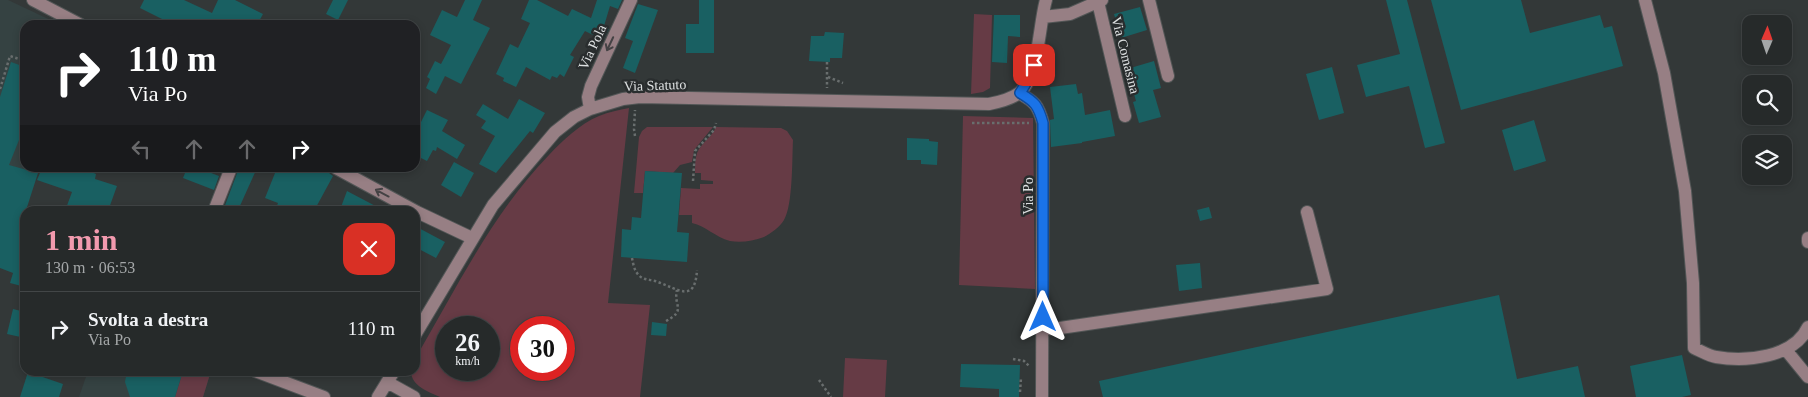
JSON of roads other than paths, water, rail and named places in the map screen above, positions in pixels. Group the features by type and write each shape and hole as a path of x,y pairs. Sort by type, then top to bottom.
{"street":[{"path":"33,0 68,20"},
{"name":"Via Pola","path":"590,109 588,97 591,86 631,0"},
{"path":"1149,0 1168,76"},
{"path":"1644,0 1664,73 1685,191 1693,283 1694,348 1714,357 1723,358 1768,356 1786,350 1805,334 1808,328"},
{"name":"Via Comasina","path":"1043,6 1070,14 1100,1 1125,116"},
{"path":"1020,93 1034,65 1043,6"},
{"name":"Via Statuto","path":"420,326 493,205 555,132 574,116 590,109 623,99 640,97 972,105 1003,101 1020,93"},
{"name":"Via Po","path":"1020,93 1038,106 1043,123 1042,397"},
{"path":"216,206 229,172"},
{"path":"343,172 406,206"},
{"path":"1043,329 1327,289 1307,212"},
{"path":"420,213 472,238"},
{"path":"1786,350 1808,377"},
{"path":"268,376 324,397"},
{"path":"378,397 390,377 414,397"}]}
